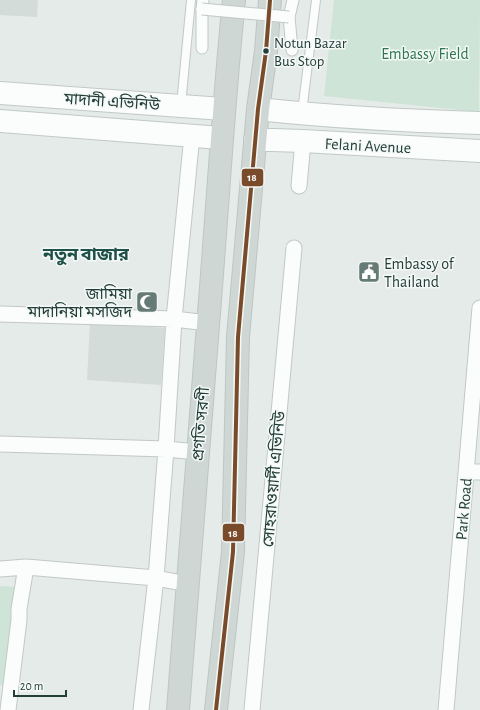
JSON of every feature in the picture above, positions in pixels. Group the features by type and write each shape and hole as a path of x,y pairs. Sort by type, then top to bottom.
{"main road":[{"name":"প্রগতি সরণী","path":"178,710 186,584 198,452 223,109 234,0"},
{"path":"216,710 233,552 238,337 255,140 266,51 270,0"},
{"name":"মাদানী এভিনিউ","path":"0,93 223,109"},
{"path":"72,126 74,98"},
{"name":"Felani Avenue","path":"258,109 302,114 430,122 480,123"},
{"name":"মাদানী এভিনিউ","path":"0,121 221,138"},
{"name":"Felani Avenue","path":"255,140 303,141 480,151"}],"street":[{"path":"292,50 289,17 293,0"},
{"path":"202,48 202,4 289,17"},
{"path":"141,710 156,578 174,319 192,135"},
{"path":"299,186 303,141"},
{"name":"সোহরাওয়ার্দী এভিনিউ","path":"252,710 294,248"},
{"name":"Park Road","path":"446,710 473,472 480,308"},
{"path":"0,314 174,319 208,323"},
{"path":"0,444 166,449 198,452"},
{"path":"8,710 5,690 26,566"},
{"path":"0,569 26,566 156,578 186,584"}],"lane":[{"path":"180,106 191,0"},
{"path":"302,114 316,0"}],"shaded area":[{"path":"0,0 38,0 37,17 0,15"},
{"path":"90,322 165,328 161,385 87,380"}],"green space":[{"name":"Embassy Field","path":"334,0 480,0 479,112 324,96"},
{"path":"0,586 17,587 9,686 0,685"}],"transit line":[{"name":"18","path":"216,710 233,552 238,337 258,109 266,51 270,0"}],"place":[{"name":"Notun Bazar Bus Stop","path":"266,51"},
{"name":"Embassy of Thailand","path":"369,272"},
{"name":"জামিয়া মাদানিয়া মসজিদ","path":"147,302"}],"district":[{"name":"নতুন বাজার","path":"86,254"}]}
